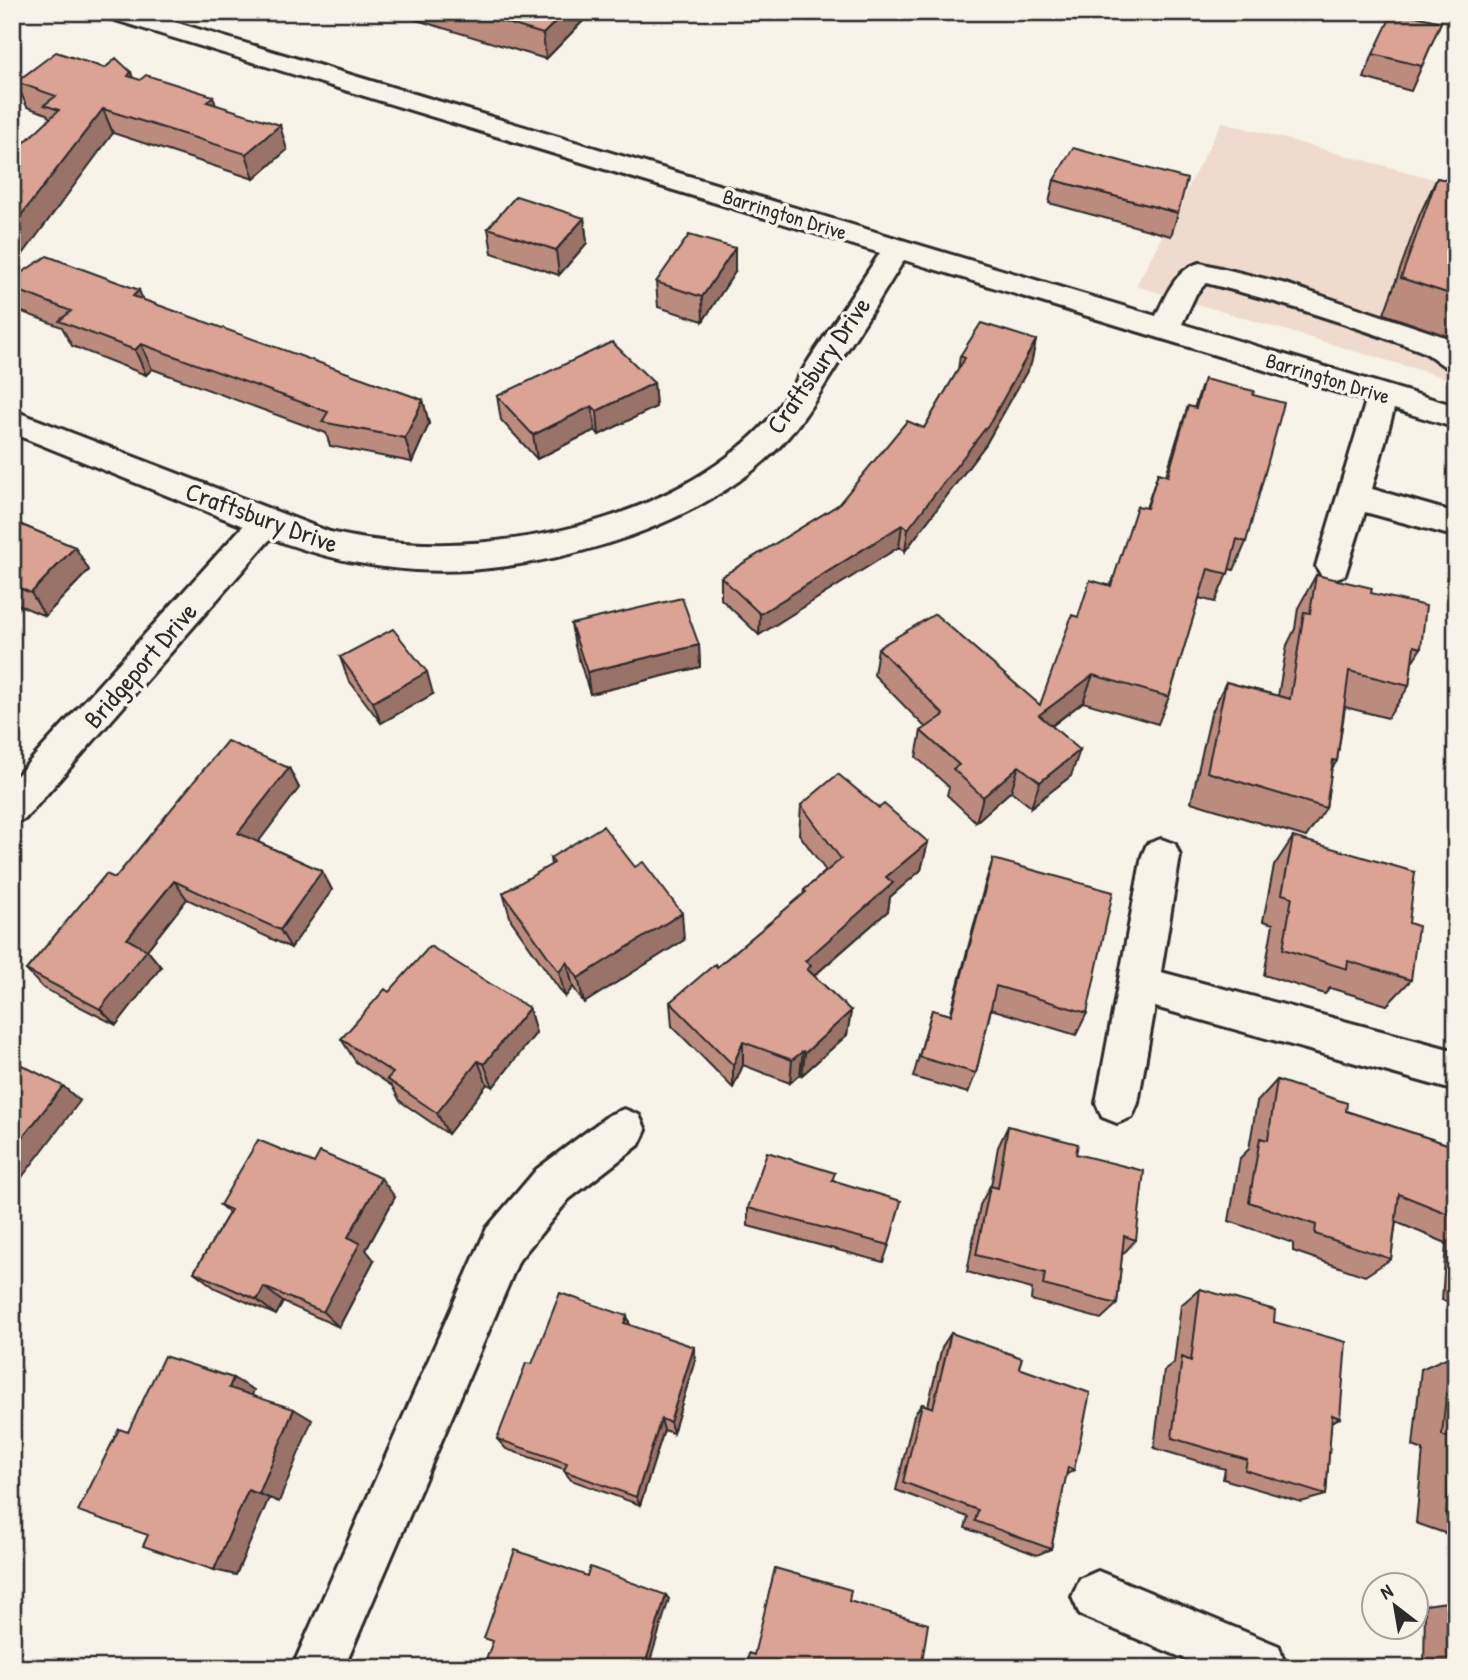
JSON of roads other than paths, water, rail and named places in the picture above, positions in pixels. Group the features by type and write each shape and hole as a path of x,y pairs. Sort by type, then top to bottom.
{"street":[{"name":"Barrington Drive","path":"114,12 1456,417"},
{"name":"Craftsbury Drive","path":"12,421 266,522 348,549 412,557 474,559 514,554 589,536 659,510 720,477 779,428 898,248"},
{"path":"1164,329 1184,289 1200,272 1276,291 1434,344 1456,361"},
{"path":"1333,566 1383,395"},
{"path":"1352,496 1446,522"},
{"name":"Bridgeport Drive","path":"12,808 266,522"},
{"path":"1118,1103 1161,856"},
{"path":"1138,984 1456,1071"},
{"path":"318,1668 503,1244 553,1184 624,1130"},
{"path":"1098,1597 1261,1664 1260,1668"}]}
